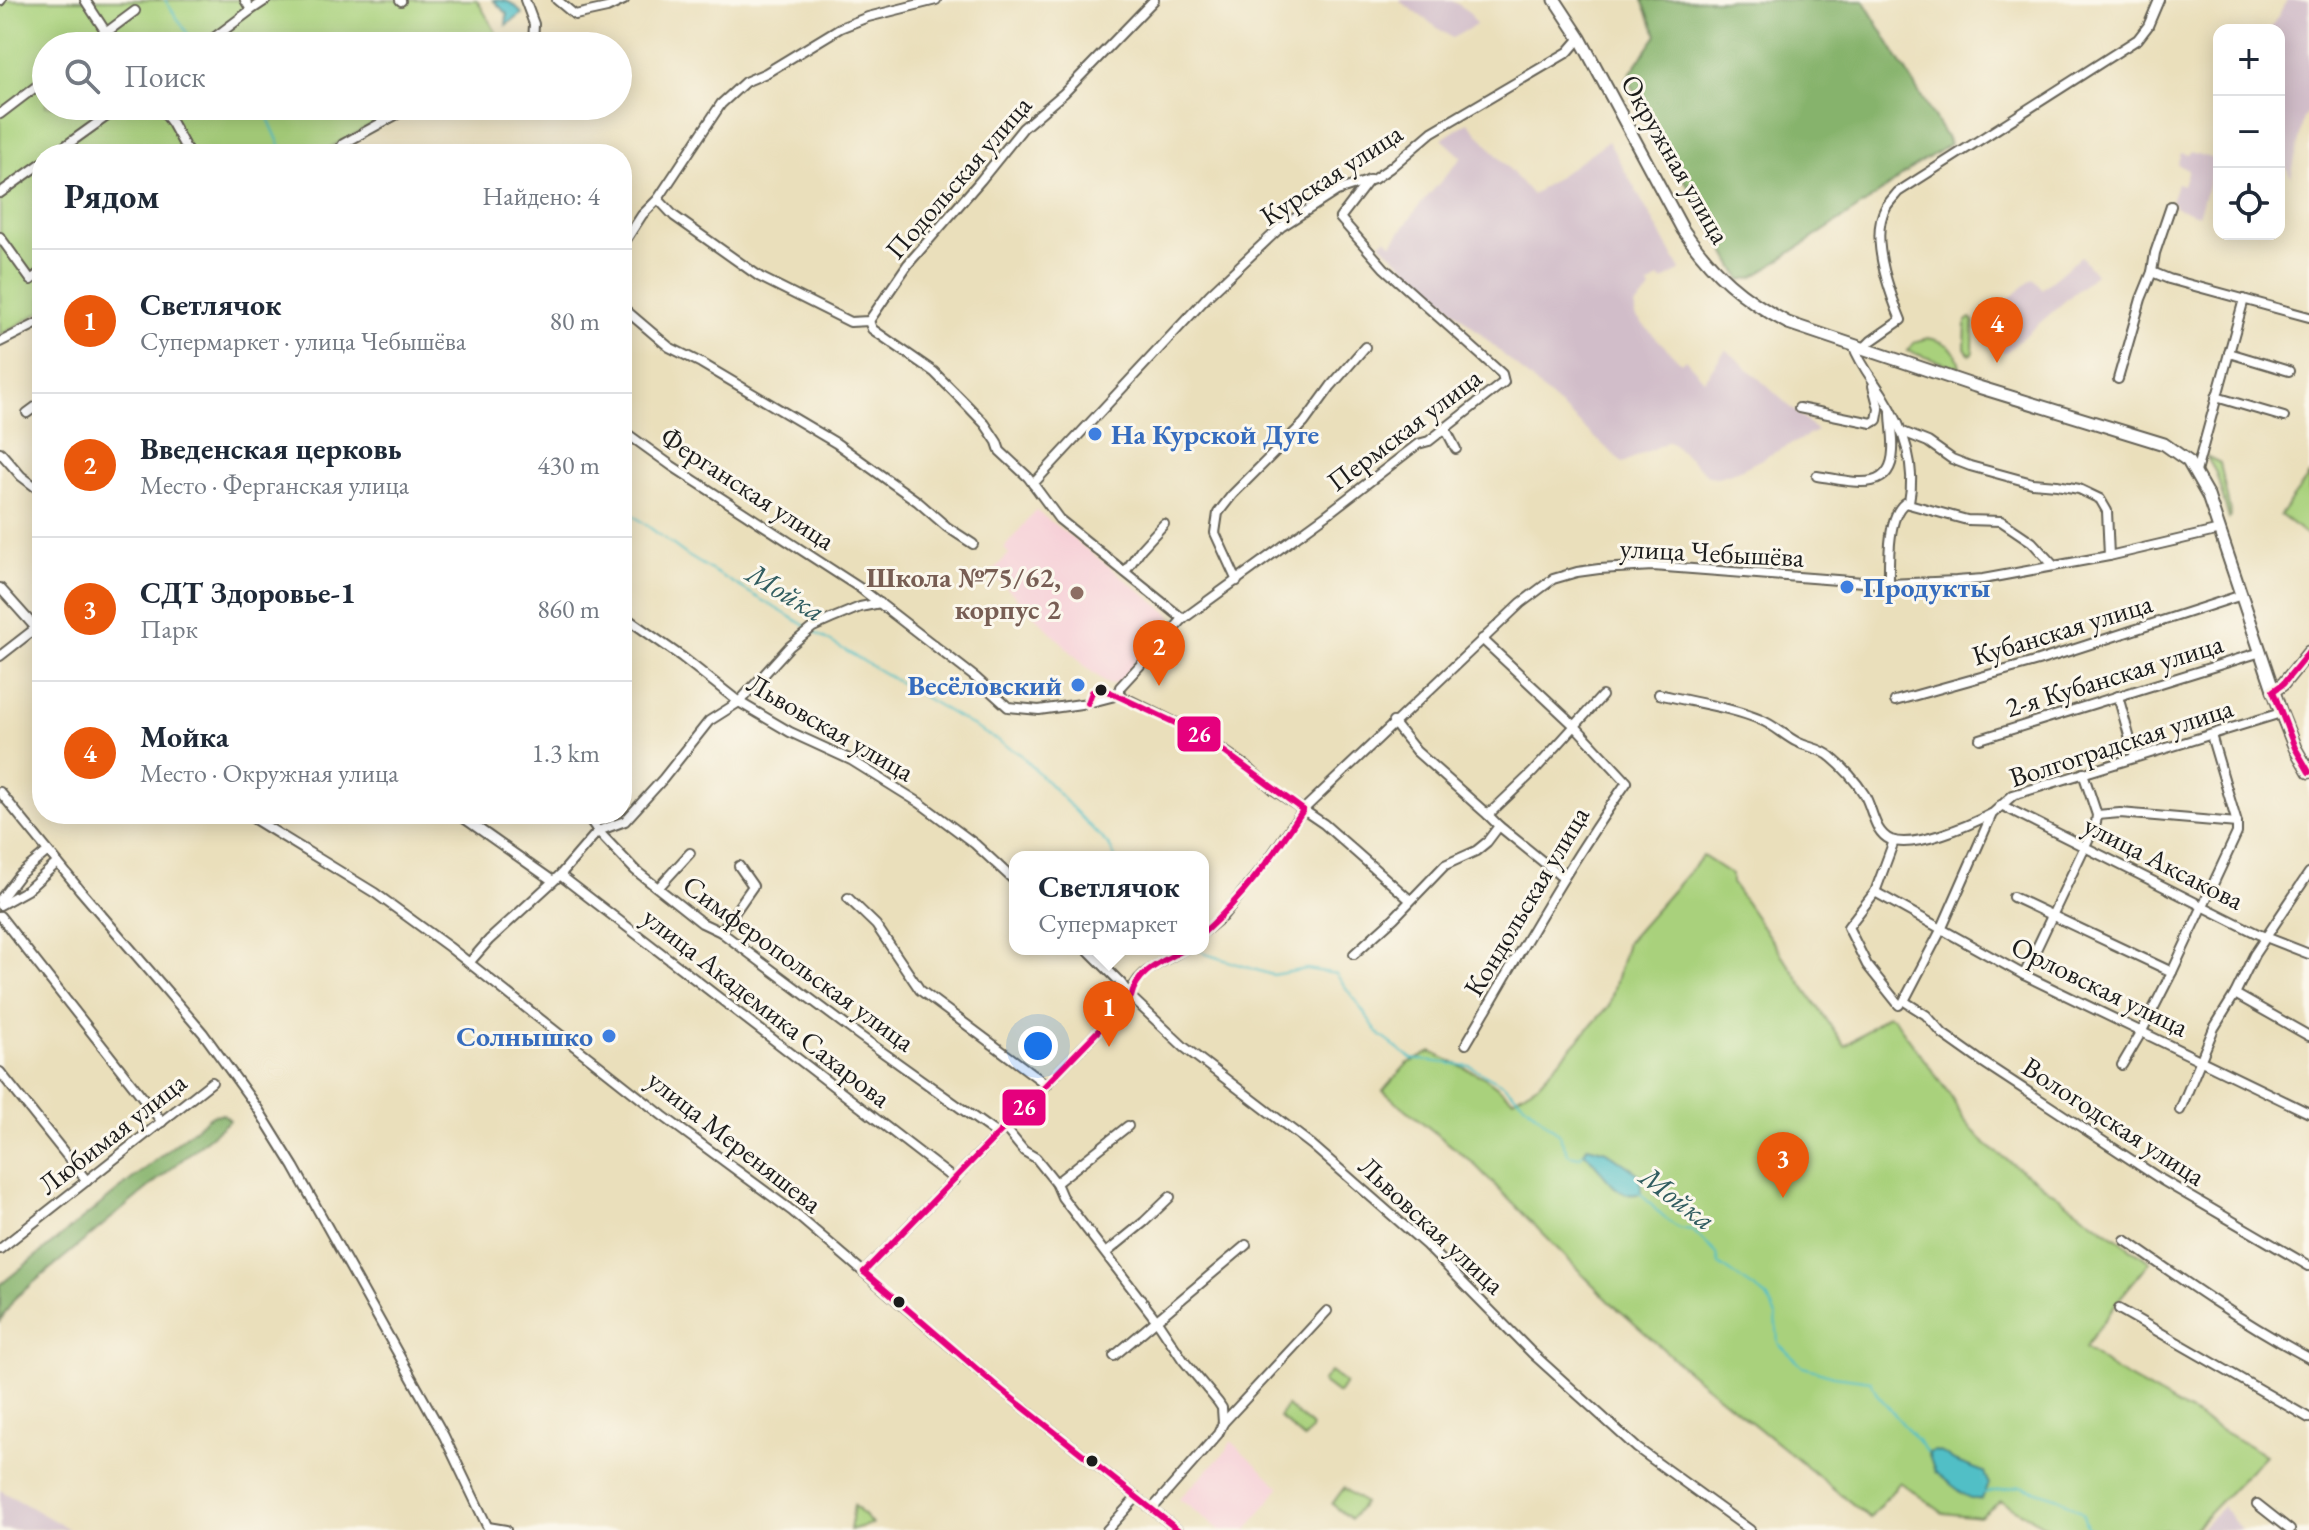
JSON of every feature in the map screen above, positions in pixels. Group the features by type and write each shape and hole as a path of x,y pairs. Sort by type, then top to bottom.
{"main road":[{"name":"Окружная улица","path":"1555,0 1580,38 1683,230 1711,266 1736,291 1788,323 2164,444 2182,455 2196,472 2208,496 2281,713 2309,772"},
{"path":"2273,691 2283,684 2309,652"}],"street":[{"path":"85,0 105,32"},
{"path":"245,0 251,10"},
{"path":"222,32 266,0"},
{"path":"525,0 534,24 534,32"},
{"path":"557,0 575,15 607,8 624,0"},
{"path":"632,230 658,199 721,104 745,82 766,73 840,28 868,17 936,0"},
{"name":"Подольская улица","path":"869,321 908,264 1023,128 1064,93 1154,0"},
{"path":"1909,502 1912,481 1910,457 1903,432 1859,360 1859,346 1901,320 1883,263 1879,233 1885,209 1898,192 2138,39 2148,26 2159,0"},
{"path":"107,32 135,11"},
{"name":"Курская улица","path":"1033,484 1210,294 1281,227 1337,191 1369,180 1390,168 1432,132 1568,52 1580,38"},
{"path":"0,114 32,90"},
{"path":"68,144 101,120"},
{"path":"170,120 184,144"},
{"path":"343,144 387,120"},
{"path":"0,193 32,170"},
{"name":"Пермская улица","path":"1119,695 1120,687 1183,619 1418,444 1429,441 1504,382 1502,374 1384,268 1340,218 1369,180"},
{"path":"658,199 674,216 760,277 850,322 869,321 872,329 934,372 985,424 1000,451 1033,484 1059,519 1183,619"},
{"path":"2118,379 2171,206"},
{"path":"0,237 32,279"},
{"path":"2152,272 2309,317"},
{"path":"2196,472 2244,299"},
{"path":"632,316 669,347 836,443 973,544"},
{"path":"0,342 32,327"},
{"path":"1237,581 1215,533 1218,513 1304,423 1365,347"},
{"path":"2229,353 2289,371"},
{"path":"1799,408 1875,422 1879,409 1872,382"},
{"path":"2216,397 2284,417"},
{"path":"27,413 32,409"},
{"path":"1817,476 1866,482 1884,477 1889,471 1893,451 1891,412"},
{"path":"1445,428 1456,449"},
{"path":"1903,432 1970,466 2032,483 2079,489 2100,499 2107,511 2109,556"},
{"name":"Ферганская улица","path":"632,437 860,588 976,678 1008,707 1039,710 1119,695"},
{"path":"0,452 21,476 32,483"},
{"path":"1889,584 1890,538 1900,506 1909,502 1967,520 2001,521 2032,542 2054,566"},
{"path":"1125,572 1164,524"},
{"name":"улица Чебышёва","path":"1209,928 1222,917 1266,863 1303,810 1482,639 1553,579 1577,572 1653,566 1889,584 1983,579 2109,556 2220,530"},
{"path":"0,588 32,624"},
{"name":"Кубанская улица","path":"1895,701 2052,657 2242,595"},
{"path":"632,813 709,721 739,702 789,647 813,627 846,612 880,603"},
{"name":"Львовская улица","path":"632,622 739,702 790,732 851,760 920,803 975,844 1009,875"},
{"path":"0,656 32,638"},
{"path":"1482,639 1575,726"},
{"name":"2-я Кубанская улица","path":"1980,739 2261,652"},
{"path":"1659,694 1759,719 1798,743 1823,751 1857,785 1882,834 1894,841 1939,835 1992,814"},
{"path":"1119,695 1203,736 1246,766 1274,790 1324,824 1410,900"},
{"path":"1488,815 1533,772 1602,696"},
{"path":"2118,696 2135,757"},
{"name":"Волгоградская улица","path":"1902,1003 1941,930 1992,814 2013,795 2281,713"},
{"path":"1393,722 1416,751 1499,826 1563,878"},
{"name":"Кондольская улица","path":"1466,1044 1593,829 1627,782 1575,726"},
{"path":"2122,1065 2172,972 2235,838 2237,823 2211,735"},
{"path":"2024,975 2094,828 2097,815 2083,773"},
{"path":"0,792 203,1033 258,1109 294,1167 444,1436 488,1529 506,1530"},
{"name":"улица Аксакова","path":"2001,805 2266,938 2309,954"},
{"path":"2097,815 2120,813 2237,823"},
{"name":"улица Мереняшева","path":"262,824 375,893 663,1116 792,1211 999,1388 1178,1530"},
{"name":"улица Академика Сахарова","path":"473,824 556,878 955,1180"},
{"name":"Симферопольская улица","path":"593,824 635,870 702,923 721,932 860,1036 1036,1158 1183,1360 1218,1402 1222,1408 1223,1423"},
{"path":"469,963 489,940 556,878 598,831 617,824"},
{"path":"1354,954 1445,865 1476,851 1499,826"},
{"path":"1875,892 1894,841"},
{"path":"0,902 19,875 48,851"},
{"path":"659,887 690,853"},
{"path":"0,902 27,890 57,863"},
{"path":"721,932 753,886 739,866"},
{"path":"2180,1110 2214,1028 2254,955 2309,873"},
{"name":"Орловская улица","path":"1875,892 2024,975 2309,1113"},
{"name":"Вологодская улица","path":"1875,892 1848,927 1867,965 1902,1003 1926,1015 1943,1034 1981,1061 2162,1180 2309,1266"},
{"path":"2013,897 2172,972"},
{"path":"848,898 876,925 920,990 1047,1085"},
{"path":"0,916 162,1122"},
{"name":"Львовская улица","path":"1093,955 1131,997 1184,1047 1312,1145 1399,1220 1532,1353 1637,1448 1750,1530"},
{"path":"864,1272 1131,997 1131,989 1139,978 1174,955"},
{"path":"2235,994 2309,1036"},
{"path":"0,1072 87,1181"},
{"name":"Любимая улица","path":"1,1245 212,1082"},
{"path":"1056,1183 1128,1126"},
{"path":"1106,1253 1170,1197"},
{"path":"2125,1240 2214,1303 2309,1358"},
{"path":"1114,1356 1246,1245"},
{"path":"2119,1309 2309,1418"},
{"path":"1152,1509 1211,1443 1223,1423 1327,1311"},
{"path":"1107,1530 1137,1497"},
{"path":"2257,1504 2290,1530"}],"shaded area":[{"path":"1398,0 1452,0 1470,13 1476,25 1452,38"},
{"path":"2286,0 2309,0 2309,110 2304,117 2291,177 2285,166 2285,24 2273,24"},
{"path":"1468,122 1532,195 1608,141 1681,270 1662,281 1659,278 1648,287 1651,290 1635,306 1635,316 1681,363 1685,359 1704,380 1726,349 1817,431 1738,471 1717,477 1709,476 1669,441 1623,463 1380,243 1385,238 1392,243 1462,157 1442,139"},
{"path":"2190,152 2213,159 2213,172 2198,215 2174,207 2175,204 2171,202 2177,183 2183,185 2188,169 2177,165 2181,153 2188,155"},
{"path":"2081,256 2096,274 2005,353 1988,340 1985,318 2033,279 2042,289"},
{"name":"Школа №75/62, корпус 2","path":"1036,510 1170,614 1173,624 1120,683 1108,684 1088,669 991,572 1009,554 1004,548"},
{"path":"1231,1441 1280,1487 1247,1530 1220,1530 1179,1499 1227,1450"},
{"path":"0,1490 69,1529 0,1530"},
{"path":"2223,1507 2241,1530 2199,1530"}],"green space":[{"path":"0,0 477,0 496,32 32,32 32,120 381,120 337,144 32,144 32,317 0,335"},
{"path":"1642,0 1863,0 1950,144 1754,277 1741,280 1627,78 1657,35"},
{"path":"1971,318 1974,321 1973,352 1970,355 1965,348 1966,321"},
{"path":"1928,338 1950,347 1957,356 1960,368 1907,351 1914,342"},
{"path":"2206,456 2220,463 2229,519 2216,473"},
{"path":"2309,476 2309,536 2280,515"},
{"path":"1703,856 1732,875 1732,883 1845,1046 1888,1015 1894,1018 1950,1095 1964,1120 1985,1144 2150,1262 2119,1299 2085,1348 2113,1369 2265,1455 2193,1530 2053,1530 2001,1501 1980,1517 1943,1513 1900,1482 1870,1518 1689,1372 1609,1301 1473,1163 1383,1091 1407,1064 1431,1052 1484,1077 1513,1099 1539,1083 1609,1006 1627,942"},
{"path":"223,1114 230,1120 15,1298 0,1321 0,1285 212,1115"},
{"path":"1330,1372 1345,1383 1338,1394 1322,1382"},
{"path":"1287,1406 1311,1426 1304,1439 1279,1417"},
{"path":"1344,1488 1364,1503 1351,1519 1332,1504"},
{"path":"854,1505 872,1524 850,1530"}],"water":[{"path":"493,0 509,2 522,14 506,25 507,14"},
{"path":"1588,1146 1606,1151 1639,1174 1641,1193 1623,1192 1609,1182 1584,1152"},
{"path":"1935,1451 1984,1472 1988,1484 1982,1499 1970,1499 1935,1472 1928,1453"}],"waterway":[{"name":"Мойка","path":"165,0 187,32"},
{"name":"Мойка","path":"269,120 280,144"},
{"name":"Мойка","path":"632,514 688,556 809,628"},
{"name":"Мойка","path":"814,632 1020,754 1112,851"},
{"name":"Мойка","path":"1209,955 1272,975 1307,969 1336,974 1380,1035 1412,1059 1470,1066 1504,1085 1558,1133 1569,1155 1580,1157 1583,1153"},
{"name":"Мойка","path":"1639,1192 1678,1228 1692,1230 1717,1254 1719,1264 1767,1297 1776,1316 1778,1343 1803,1367 1834,1376 1871,1381 1877,1394 1927,1452"},
{"name":"Мойка","path":"1984,1493 2021,1486 2059,1498 2082,1513 2087,1527 2093,1530"}],"transit line":[{"name":"26","path":"2309,652 2283,684 2273,691 2295,748 2309,772"},
{"name":"26","path":"1088,703 1092,692 1103,689 1203,736 1303,810"},
{"name":"26","path":"1209,927 1257,875 1303,810"},
{"name":"26","path":"864,1272 1131,997 1145,973 1174,955"},
{"name":"26","path":"864,1272 999,1388 1178,1530"}],"place":[{"name":"Мойка","path":"1997,363"},
{"name":"На Курской Дуге","path":"1095,434"},
{"name":"Продукты","path":"1847,587"},
{"name":"Школа №75/62, корпус 2","path":"1077,593"},
{"name":"Весёловский","path":"1078,685"},
{"name":"Введенская церковь","path":"1159,686"},
{"name":"Солнышко","path":"609,1036"},
{"name":"Светлячок","path":"1109,1047"},
{"name":"СДТ Здоровье-1","path":"1783,1198"}]}
